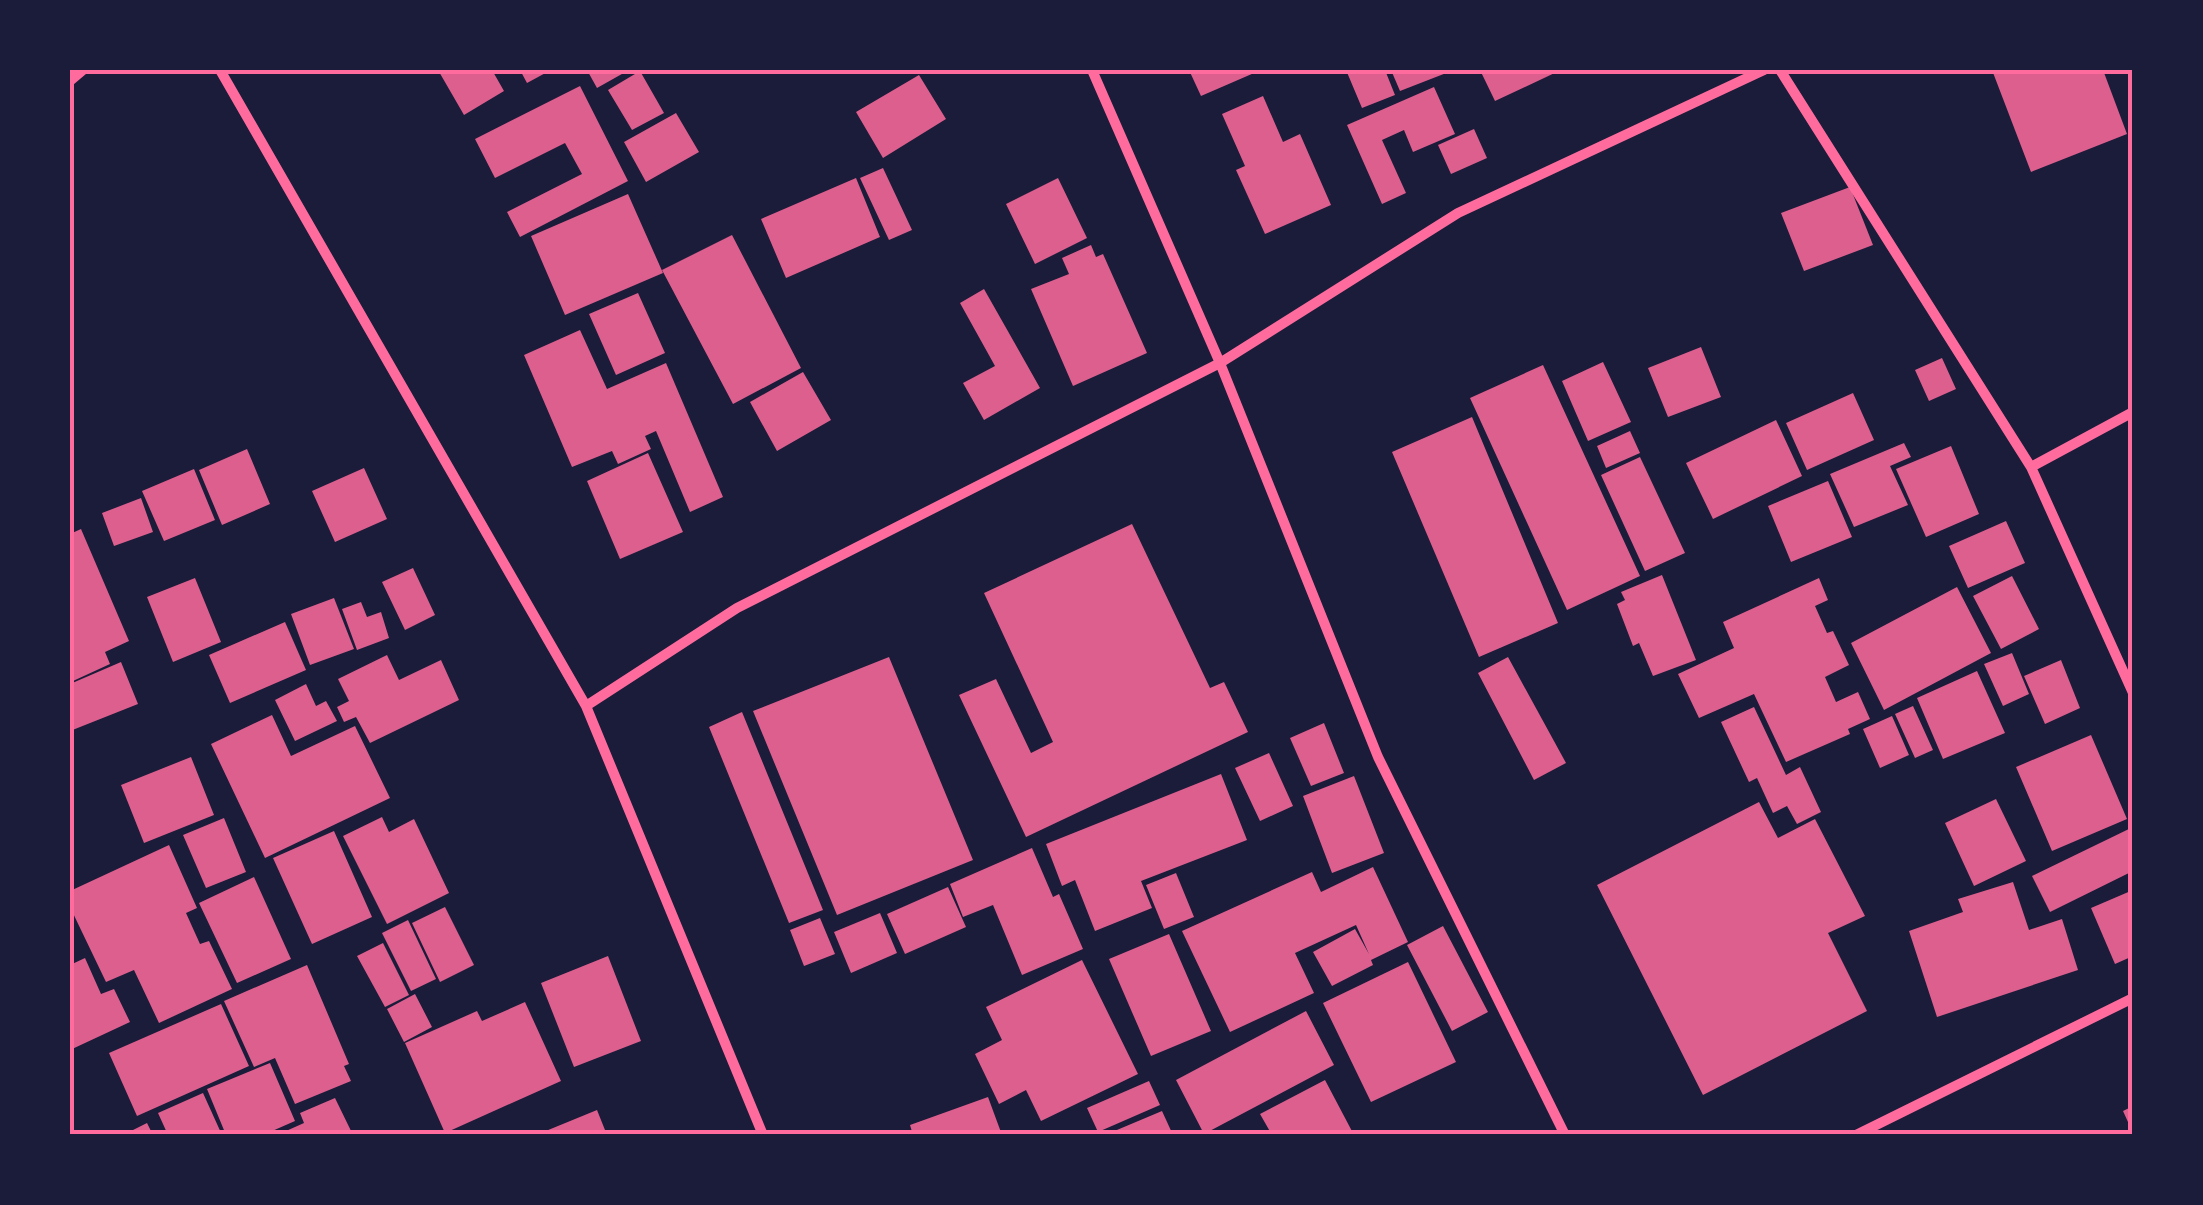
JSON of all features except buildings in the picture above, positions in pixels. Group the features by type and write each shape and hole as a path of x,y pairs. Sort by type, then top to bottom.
{"street":[{"path":"70,81 83,70"},
{"path":"220,70 586,706 763,1135"},
{"path":"1092,70 1220,363 1378,757 1565,1135"},
{"path":"586,706 738,608 1220,363 1458,213 1764,70"},
{"path":"1780,70 2031,467 2133,693"},
{"path":"2031,467 2133,412"},
{"path":"1856,1135 2133,998"}]}
